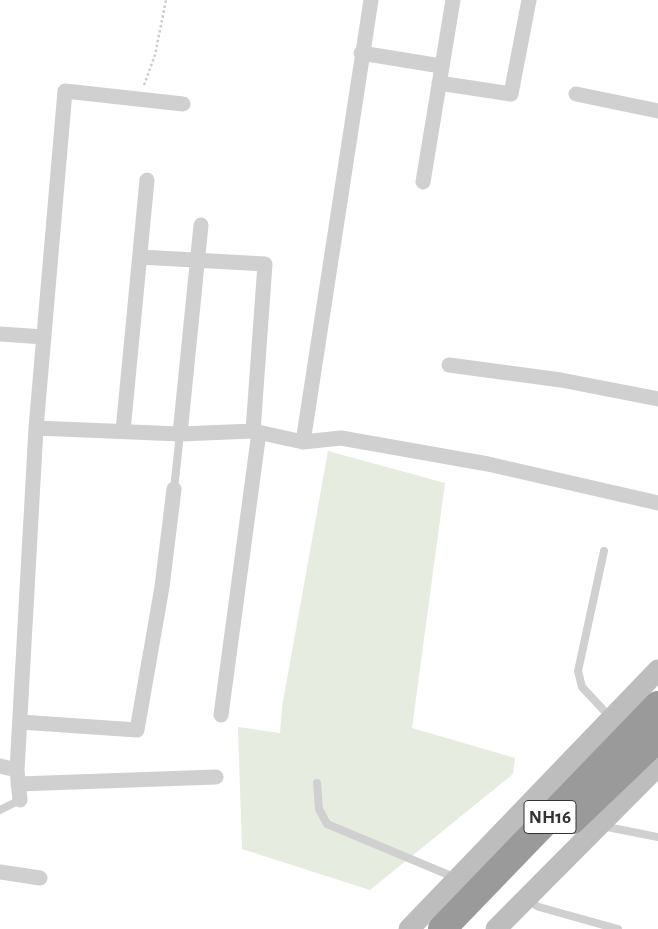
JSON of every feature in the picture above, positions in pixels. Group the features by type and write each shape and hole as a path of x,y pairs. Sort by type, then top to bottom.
{"highway":[{"name":"NH16","path":"442,929 658,706"},
{"name":"NH16","path":"466,929 541,849 658,738"}],"street":[{"path":"303,442 371,0"},
{"path":"424,182 453,0"},
{"path":"439,83 511,94 529,0"},
{"path":"362,53 442,66"},
{"path":"20,800 18,777 20,722 36,428 65,91 183,104"},
{"path":"576,94 658,111"},
{"path":"123,431 147,180"},
{"path":"180,434 201,225"},
{"path":"140,257 265,264 256,431 221,715"},
{"path":"0,334 44,337"},
{"path":"449,365 561,380 658,399"},
{"path":"36,428 180,434 256,431 303,442 341,438 488,464 658,503"},
{"path":"20,722 137,730 162,587 174,490"},
{"path":"409,929 658,670"},
{"path":"0,766 18,777 216,777"},
{"path":"496,929 658,766"},
{"path":"0,872 40,878"}],"lane":[{"path":"174,490 180,434"},
{"path":"604,551 578,671 582,687 612,718"},
{"path":"317,783 319,809 328,824 458,878"},
{"path":"0,810 20,800"},
{"path":"598,825 658,837"},
{"path":"525,900 539,907 618,929"}],"path":[{"path":"134,99 146,83 155,55 166,0"}],"shaded area":[{"path":"328,451 445,483 412,728 515,758 513,774 370,890 242,849 238,727 280,733 282,707"}]}
